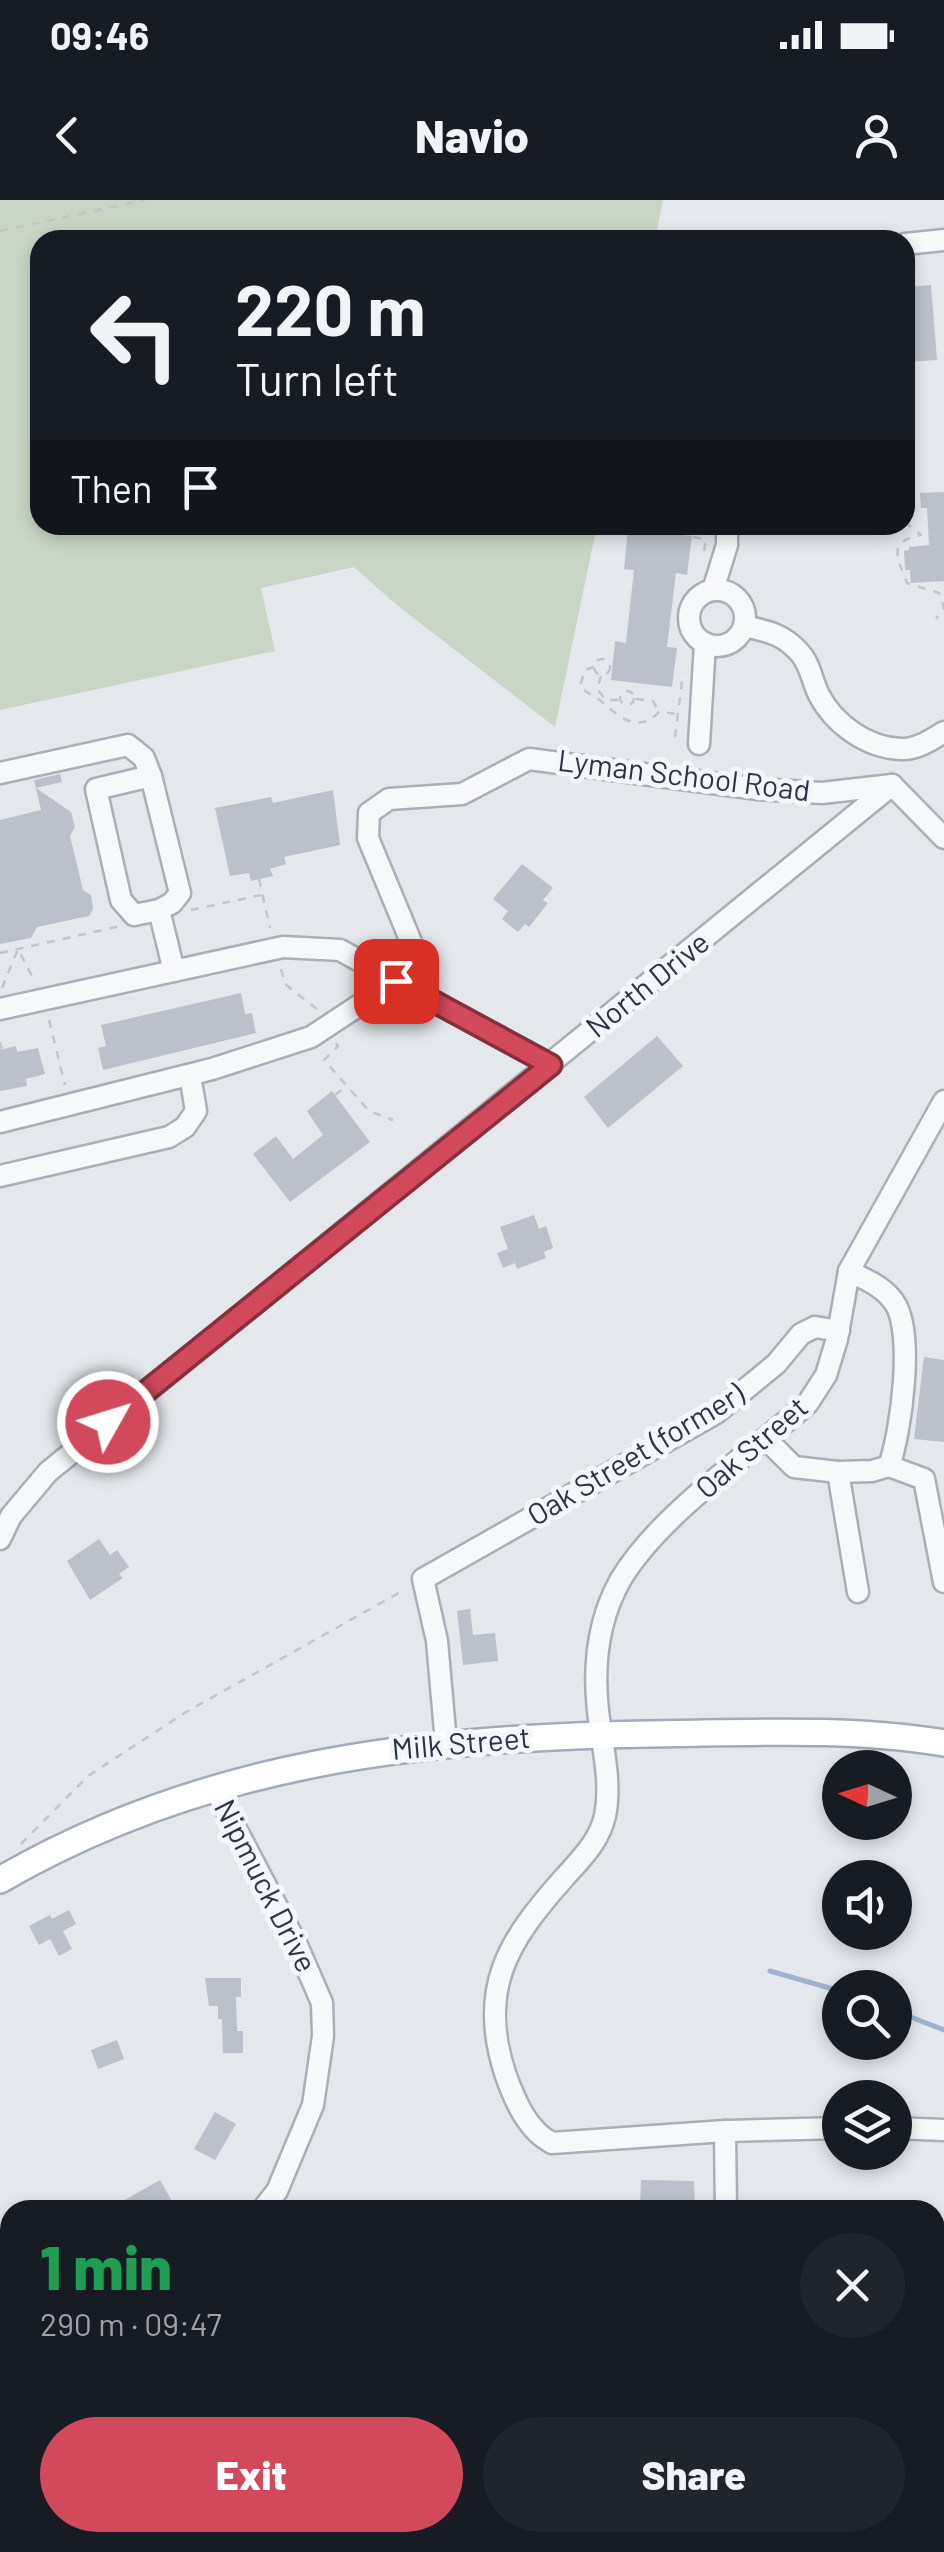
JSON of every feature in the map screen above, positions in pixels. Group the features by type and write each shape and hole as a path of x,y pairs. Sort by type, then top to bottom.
{"main road":[{"name":"Milk Street","path":"8,1876 106,1828 215,1789 332,1759 446,1743 602,1734 849,1734 944,1744"}],"street":[{"path":"915,243 944,240"},
{"path":"714,590 727,535"},
{"path":"723,590 738,600 745,616 744,626 728,644 704,643 692,631 690,613 698,598 723,590"},
{"path":"744,626 779,634 803,655 820,698 842,725 864,740 900,750 916,747 944,732"},
{"path":"699,744 704,643"},
{"path":"0,773 128,746 144,758 151,776 180,893 172,903 134,916 121,900 96,789 151,776"},
{"name":"Lyman School Road","path":"396,981 420,961 368,838 369,814 389,798 462,794 529,758 758,789 822,793 892,785"},
{"path":"892,785 944,838"},
{"name":"North Drive","path":"0,1539 11,1516 48,1472 892,785"},
{"path":"158,910 174,971"},
{"path":"0,1008 283,947 312,946 340,950 551,1065"},
{"path":"0,1122 190,1075 311,1037 396,981"},
{"path":"0,1176 169,1137 185,1127 196,1111 190,1075"},
{"name":"Oak Street","path":"725,2130 552,2143 532,2127 518,2104 497,2047 494,2000 505,1956 528,1920 590,1850 604,1821 606,1767 598,1709 598,1644 619,1582 655,1534 808,1402 826,1375 849,1272 944,1101"},
{"path":"849,1272 881,1287 902,1316 905,1362 896,1438 888,1466"},
{"name":"Oak Street (former)","path":"422,1579 716,1412 776,1364 801,1334 815,1326 839,1330"},
{"path":"766,1439 794,1467 838,1472 872,1471 888,1466 934,1480 944,1582"},
{"path":"838,1472 858,1592"},
{"path":"422,1579 437,1640 446,1743"},
{"name":"Nipmuck Drive","path":"215,1789 296,1943 322,2004 323,2036 314,2105 270,2200"},
{"path":"726,2200 725,2130 822,2128"},
{"path":"912,2129 944,2130"}],"path":[{"path":"0,232 146,200"},
{"path":"915,530 921,535 909,537 898,546 896,554 907,584 939,593 944,608 936,619"},
{"path":"693,537 706,539"},
{"path":"659,712 653,700 634,699 628,705 620,700 606,700 598,689 601,675 610,670 608,662 600,659 586,670 580,686 615,715 632,723 644,723 659,712 678,714"},
{"path":"675,736 684,661"},
{"path":"594,667 601,675"},
{"path":"620,700 626,691 634,699"},
{"path":"280,965 290,963"},
{"path":"0,1042 2,1050"},
{"path":"336,1096 346,1087"},
{"path":"8,1876 25,1839 88,1776 186,1712 422,1579"}],"green space":[{"path":"0,200 663,200 657,230 30,230 30,535 595,535 555,727 398,606 354,567 261,588 275,651 0,710"}],"building":[{"path":"931,285 937,360 915,361 915,286"},
{"path":"944,492 944,581 911,583 910,570 905,570 904,551 929,545 927,508 921,508 920,493"},
{"path":"627,535 692,536 687,575 676,573 667,647 677,648 672,687 611,680 615,641 626,643 634,570 624,569"},
{"path":"60,774 62,782 36,788 71,812 75,827 70,836 83,890 91,895 93,909 89,916 37,927 31,938 0,944 0,820 41,810 34,780"},
{"path":"333,790 340,845 284,857 286,864 270,869 273,876 251,881 249,873 230,876 215,808 271,797 273,803"},
{"path":"522,864 553,888 543,900 548,903 529,927 525,924 518,932 502,919 508,911 493,899"},
{"path":"241,993 245,1014 252,1013 256,1033 103,1070 98,1048 106,1046 101,1025"},
{"path":"657,1036 683,1066 608,1128 584,1097"},
{"path":"16,1046 17,1052 38,1048 45,1074 26,1079 27,1086 0,1091 0,1050"},
{"path":"332,1091 370,1142 290,1202 253,1154 276,1136 293,1159 323,1135 307,1111"},
{"path":"534,1215 539,1229 546,1226 553,1248 544,1252 546,1258 517,1269 515,1263 503,1268 497,1253 508,1249 500,1227"},
{"path":"924,1357 944,1360 944,1442 914,1439"},
{"path":"99,1539 110,1555 117,1550 129,1567 119,1574 123,1578 90,1600 67,1561"},
{"path":"470,1609 473,1635 495,1633 498,1661 463,1665 457,1611"},
{"path":"69,1910 76,1924 63,1931 72,1949 59,1956 50,1939 39,1945 29,1926"},
{"path":"205,1978 241,1978 241,1997 236,1997 237,2031 243,2031 243,2053 223,2053 222,2019 218,2019 218,2006 209,2006"},
{"path":"117,2040 124,2059 98,2069 91,2050"},
{"path":"215,2112 236,2124 215,2160 194,2149"},
{"path":"160,2180 171,2200 125,2200"},
{"path":"641,2180 694,2181 695,2200 640,2200"}],"waterway":[{"path":"770,1971 822,1986"},
{"path":"912,2018 944,2030"}],"route":[{"path":"108,1422 551,1065 396,981"}]}
